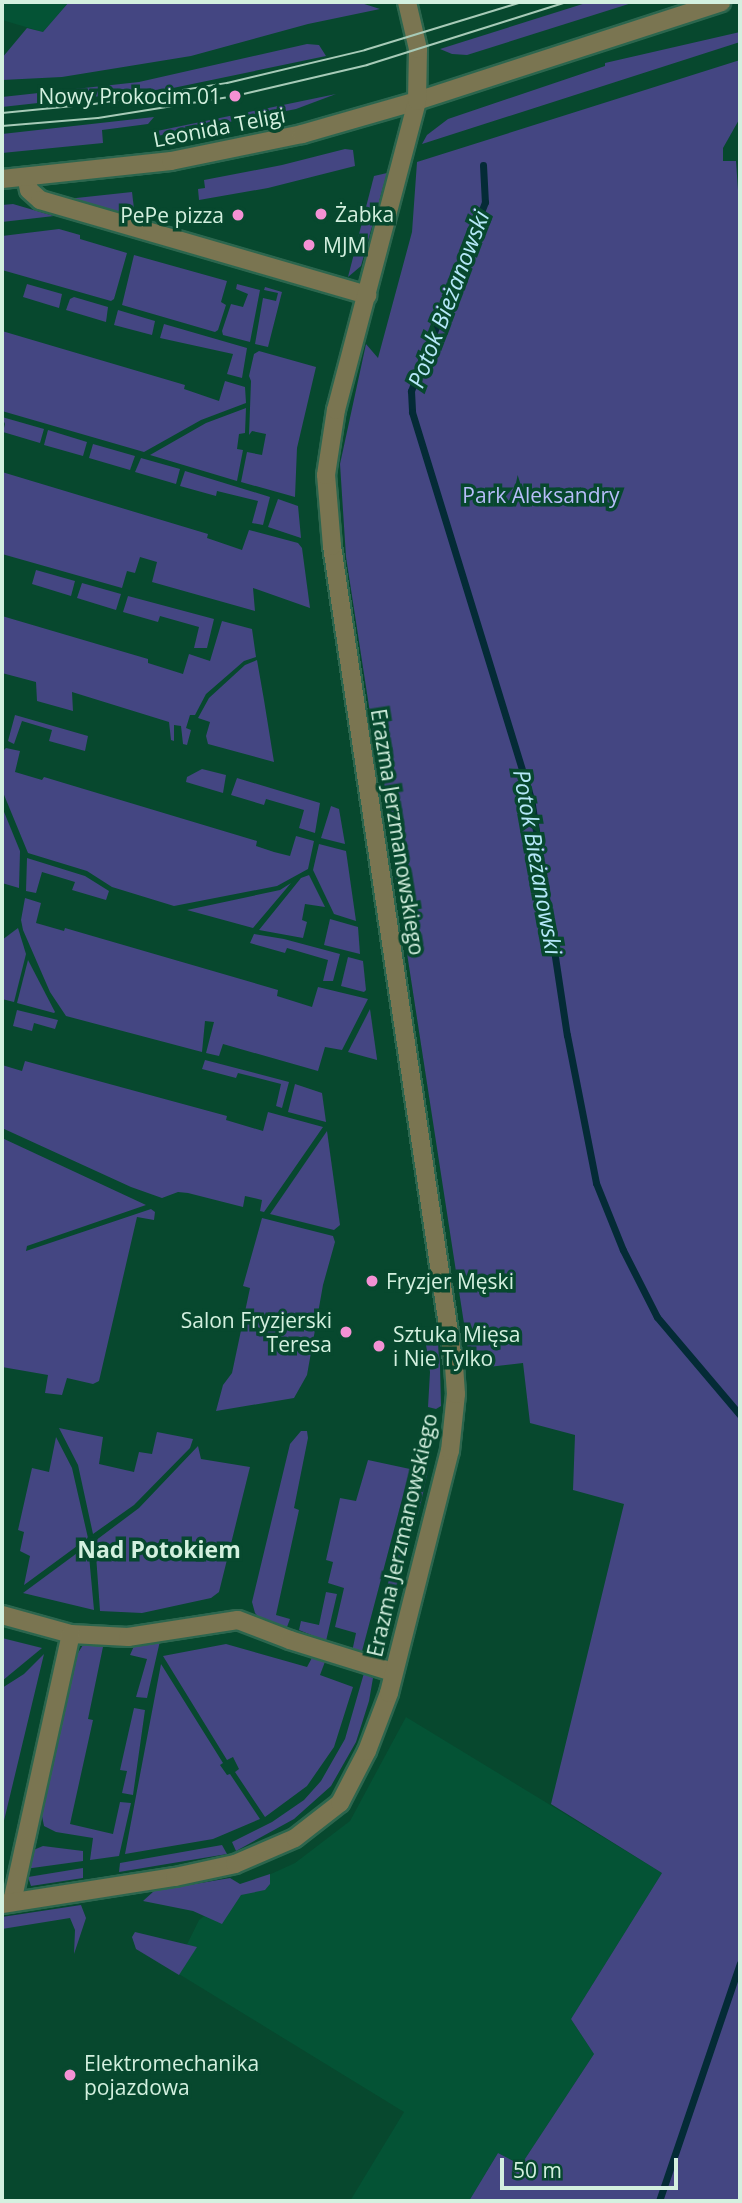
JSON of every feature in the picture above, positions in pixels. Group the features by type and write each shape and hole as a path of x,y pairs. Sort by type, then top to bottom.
{"street":[{"name":"Erazma Jerzmanowskiego","path":"71,1634 7,1903 175,1877 235,1864 295,1838 340,1803 358,1773 389,1693 450,1451 456,1394 446,1308 328,513 329,446 417,100 418,49 407,2"},
{"name":"Leonida Teligi","path":"2,179 211,154 336,125 721,2"},
{"path":"26,177 29,190 40,200 368,295"},
{"name":"Erazma Jerzmanowskiego","path":"2,1615 71,1634 128,1637 238,1620 290,1640 393,1672"}],"shaded area":[{"path":"2,2 69,2 43,32 2,20"},
{"path":"406,1717 662,1873 571,2019 594,2054 521,2165 498,2153 469,2201 350,2201 404,2112 174,1971 199,1920 247,1885 295,1863 350,1821"}],"green space":[{"path":"69,2 358,2 380,9 308,24 191,56 62,77 2,80 2,58 27,28 43,32"},
{"path":"589,2 635,2 467,55 452,54 440,49"},
{"path":"740,32 740,42 422,144 427,135 448,119 605,66 605,63"},
{"path":"307,44 319,45 326,56 173,88 2,107 2,97 139,82"},
{"name":"Park Aleksandry","path":"740,60 740,118 723,148 723,161 736,161 740,219 740,2201 469,2201 498,2153 521,2165 594,2054 571,2019 662,1873 551,1804 624,1504 573,1490 575,1435 530,1423 523,1363 471,1369 346,557 340,464 366,344 378,358 412,232 417,162"},
{"path":"336,94 296,109 157,136 157,131"},
{"path":"154,117 148,124 102,130 103,143 2,153 2,134"},
{"path":"345,149 353,150 355,166 268,188 199,200 198,189 205,188 204,180"},
{"path":"387,173 361,266 348,277 374,176"},
{"path":"132,192 134,209 104,213 67,199"},
{"path":"13,204 54,216 2,222 2,205"},
{"path":"59,229 80,235 80,239 127,253 114,299 111,301 2,270 2,236"},
{"path":"134,255 227,281 221,302 226,305 218,330 215,332 122,305"},
{"path":"27,284 62,294 59,308 23,297"},
{"path":"237,284 260,290 250,342 223,335 222,331 231,304 243,307 248,294 236,289"},
{"path":"265,287 282,292 268,347 255,344 263,298 276,301 278,293 264,290"},
{"path":"74,297 108,307 106,322 66,310 70,299"},
{"path":"118,310 155,321 152,335 114,325"},
{"path":"164,324 247,348 242,378 227,374 233,354 160,338"},
{"path":"2,331 185,385 184,389 219,401 225,381 245,387 246,403 201,420 144,452 2,411"},
{"path":"259,351 316,367 297,448 295,497 241,482 247,452 262,455 266,434 252,431 249,435 249,376 254,354"},
{"path":"246,408 245,433 239,434 237,449 243,450 237,481 150,455 206,423"},
{"path":"2,417 44,429 40,443 3,432 5,424"},
{"path":"48,430 87,442 83,456 44,445"},
{"path":"93,444 135,456 130,470 89,458"},
{"path":"141,458 180,469 176,484 135,472"},
{"path":"185,471 270,497 263,525 252,523 258,501 217,491 216,496 180,486"},
{"path":"2,472 208,534 207,538 242,550 249,530 298,543 302,548 310,608 253,588 255,611 152,582 157,562 140,557 135,573 127,571 122,588 2,554"},
{"path":"278,499 298,506 301,538 268,527"},
{"path":"36,570 75,581 71,596 32,584"},
{"path":"82,583 121,594 116,610 77,598"},
{"path":"128,596 214,619 207,648 194,648 199,627 160,616 158,622 123,612"},
{"path":"2,616 148,659 148,663 183,674 189,654 210,661 222,621 252,629 256,657 244,661 206,694 195,715 190,715 186,728 191,730 187,745 183,744 181,726 174,725 174,741 171,740 169,722 72,692 73,711 37,701 36,682 2,673"},
{"path":"257,660 274,762 208,744 206,736 210,722 198,718 209,698 245,665"},
{"path":"15,715 88,736 85,751 49,741 52,730 22,721 14,744 8,741"},
{"path":"6,748 20,751 15,772 42,780 44,777 257,841 256,846 274,852 290,856 296,836 314,841 308,869 277,886 174,906 112,887 87,871 28,853 2,790 2,752"},
{"path":"202,769 226,775 223,793 186,782 187,777"},
{"path":"237,778 320,803 315,833 299,828 304,810 266,799 264,805 231,795"},
{"path":"331,806 339,809 345,844 321,838"},
{"path":"2,807 20,851 19,888 2,883"},
{"path":"319,844 346,851 356,921 334,914 313,870"},
{"path":"27,858 85,876 109,891 106,900 72,890 75,882 42,872 36,893 26,891"},
{"path":"309,875 325,907 305,904 302,920 307,922 303,938 259,930 301,878"},
{"path":"291,883 253,928 187,910 280,890"},
{"path":"25,898 41,903 36,923 64,931 65,928 278,990 277,996 312,1007 318,987 368,999 342,1050 325,1047 318,1071 223,1044 219,1056 206,1053 214,1022 205,1021 202,1052 66,1016 50,992 23,930 21,920"},
{"path":"330,919 358,927 360,954 324,945"},
{"path":"18,928 26,954 14,1002 2,999 2,940"},
{"path":"254,934 340,954 333,981 323,981 328,960 287,948 285,953 250,943"},
{"path":"348,957 363,961 364,992 341,986"},
{"path":"28,960 55,1012 54,1013 17,1003"},
{"path":"370,1009 377,1059 377,1060 348,1052"},
{"path":"17,1010 58,1020 55,1029 34,1023 32,1031 13,1026"},
{"path":"205,1060 289,1082 282,1108 276,1106 281,1084 238,1073 236,1078 202,1069"},
{"path":"25,1061 227,1116 226,1120 263,1131 268,1112 323,1127 264,1212 260,1211 262,1200 245,1196 243,1207 188,1193 178,1192 162,1198 131,1187 2,1128 2,1065 22,1071"},
{"path":"295,1084 322,1093 326,1122 288,1112"},
{"path":"327,1131 340,1225 334,1230 270,1214"},
{"path":"2,1138 146,1205 27,1246 26,1251 151,1209 155,1212 154,1220 137,1217 99,1381 93,1384 67,1378 62,1395 45,1393 48,1375 2,1367"},
{"path":"262,1218 333,1236 335,1242 323,1285 307,1375 294,1398 216,1411 223,1385 232,1373 250,1288 243,1286"},
{"path":"424,1331 437,1331 440,1366 441,1406 436,1409 428,1407 430,1372"},
{"path":"59,1428 103,1437 99,1464 134,1472 139,1452 152,1454 157,1432 193,1439 190,1448 134,1505 93,1534 78,1465"},
{"path":"301,1431 307,1431 308,1438 294,1508 299,1510 276,1615 290,1619 287,1627 261,1620 255,1613 252,1602 290,1444"},
{"path":"56,1437 72,1468 88,1538 24,1585 30,1556 20,1551 24,1532 18,1530 32,1468 49,1472"},
{"path":"198,1446 201,1459 250,1467 219,1592 211,1598 142,1613 100,1611 95,1541 139,1508"},
{"path":"422,1456 430,1462 381,1657 368,1658"},
{"path":"368,1460 410,1469 361,1655 352,1652 356,1633 335,1627 344,1588 328,1583 333,1562 326,1560 340,1498 356,1501"},
{"path":"88,1545 94,1610 23,1593"},
{"path":"326,1592 337,1594 326,1641 299,1630 301,1621 319,1625"},
{"path":"2,1638 42,1648 2,1681"},
{"path":"93,1640 104,1642 88,1719 93,1720 70,1824 113,1834 120,1802 131,1803 119,1856 90,1860 93,1838 56,1832 44,1826 40,1806 76,1656 83,1645"},
{"path":"160,1641 147,1698 136,1697 147,1659 130,1655 134,1646"},
{"path":"226,1644 307,1667 314,1654 326,1659 320,1675 353,1687 334,1747 307,1786 265,1817 235,1772 239,1769 233,1757 227,1760 163,1656"},
{"path":"44,1654 2,1829 2,1688 24,1674"},
{"path":"161,1664 223,1763 220,1765 227,1775 230,1774 260,1819 213,1839 125,1854"},
{"path":"364,1673 373,1678 369,1701 356,1742 331,1786 294,1819 236,1851 232,1842 272,1822 304,1800 321,1781 345,1739"},
{"path":"134,1708 145,1710 133,1795 122,1793 127,1771 120,1770"},
{"path":"222,1845 227,1854 119,1872 120,1863"},
{"path":"43,1846 83,1851 83,1861 25,1869 31,1851"},
{"path":"83,1868 83,1878 31,1886 28,1877"},
{"path":"270,1874 270,1884 265,1890 241,1895 222,1924 193,1911 143,1901 154,1891 230,1878 240,1884"},
{"path":"81,1905 86,1918 74,1954 75,1930 70,1918 2,1929 2,1917"},
{"path":"135,1932 197,1947 179,1975 136,1949 132,1937"}],"waterway":[{"name":"Potok Bieżanowski","path":"483,165 485,202 411,391 412,412 531,798 567,1035 596,1183 623,1250 657,1317 740,1415"},
{"name":"Potok Bieżanowski","path":"659,2201 740,1963"}],"tram line":[{"path":"2,113 94,104 227,83 365,50 522,2"},
{"path":"2,126 98,118 235,96 367,65 567,2"}],"place":[{"name":"Nowy Prokocim 01","path":"235,96"},
{"name":"Żabka","path":"321,214"},
{"name":"PePe pizza","path":"238,215"},
{"name":"MJM","path":"309,245"},
{"name":"Fryzjer Męski","path":"372,1281"},
{"name":"Salon Fryzjerski Teresa","path":"346,1332"},
{"name":"Sztuka Mięsa i Nie Tylko","path":"379,1346"},
{"name":"Elektromechanika pojazdowa","path":"70,2075"}],"district":[{"name":"Nad Potokiem","path":"159,1549"}]}
